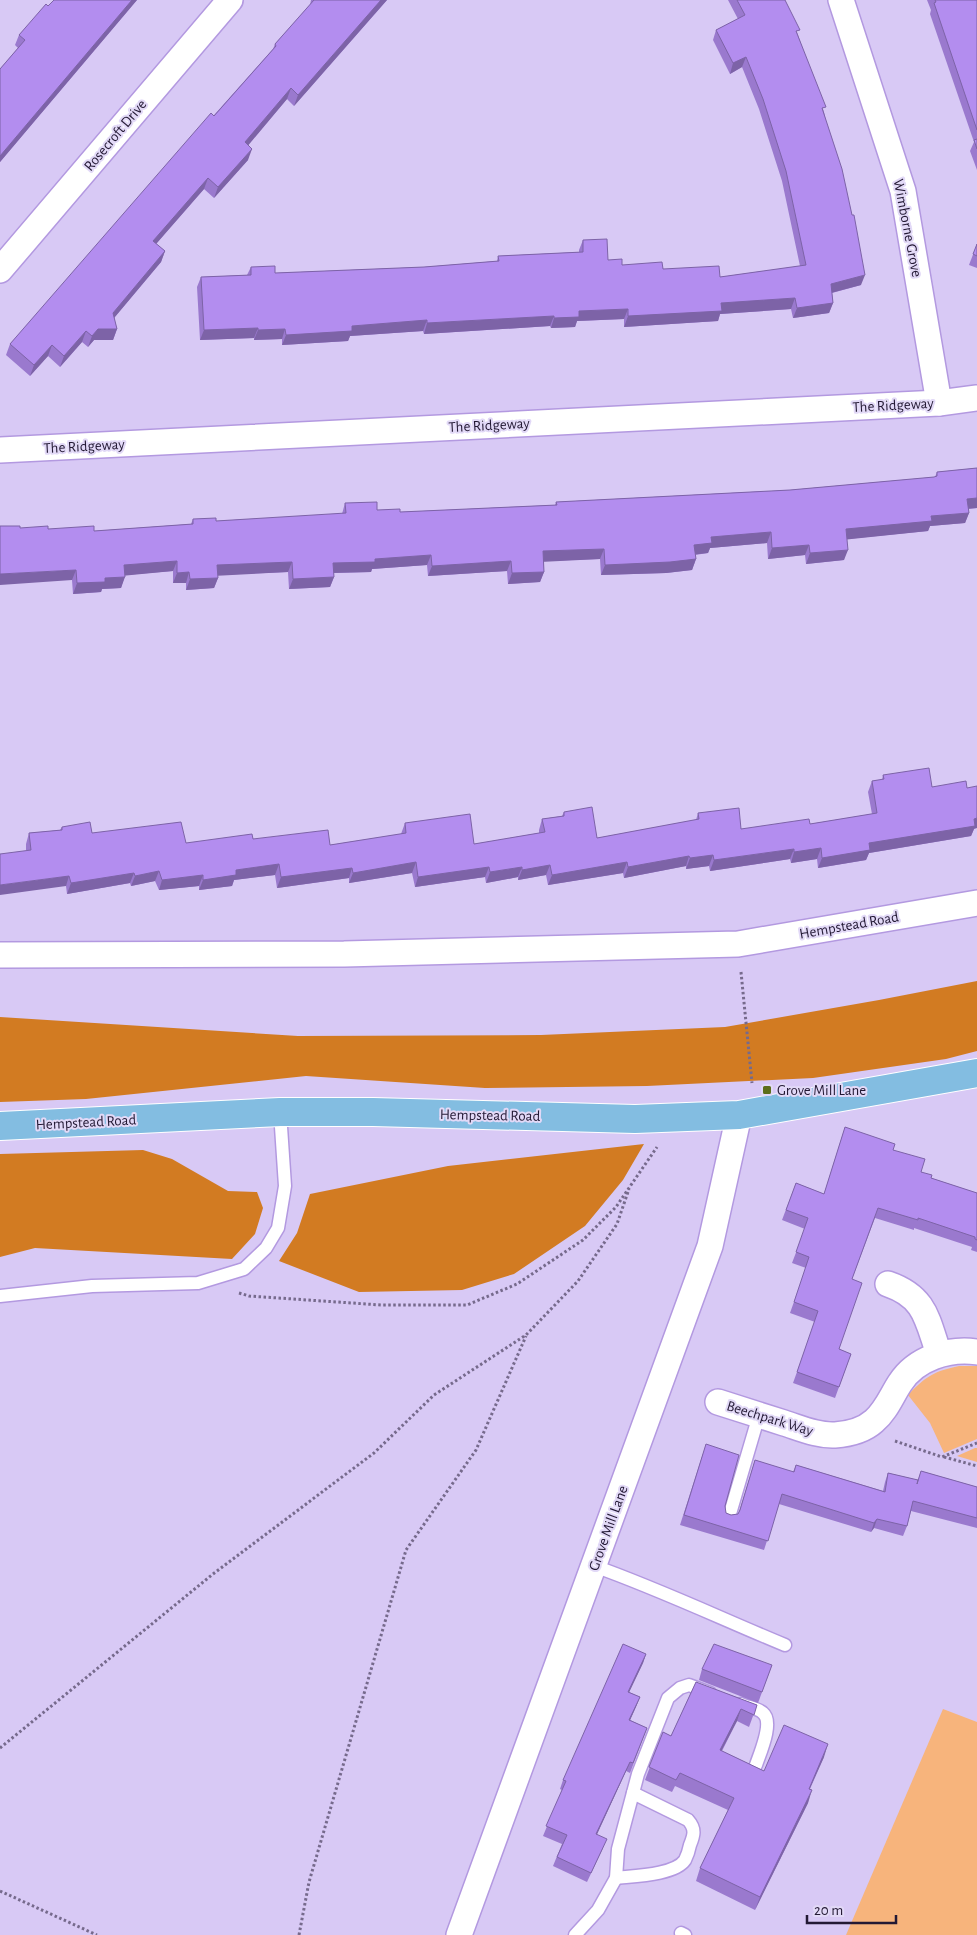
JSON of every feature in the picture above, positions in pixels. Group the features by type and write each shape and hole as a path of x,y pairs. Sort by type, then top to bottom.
{"main road":[{"name":"Hempstead Road","path":"0,1126 280,1112 373,1112 635,1119 739,1115 977,1073"}],"street":[{"name":"Rosecroft Drive","path":"0,270 230,0"},
{"name":"Wimborne Grove","path":"841,0 903,191 939,403"},
{"name":"The Ridgeway","path":"0,450 939,403 977,398"},
{"name":"Hempstead Road","path":"0,955 344,954 738,944 977,903"},
{"name":"Grove Mill Lane","path":"459,1935 710,1246 739,1115"},
{"path":"888,1284 904,1290 914,1297 924,1311 939,1354"},
{"path":"864,1428 875,1420 901,1381 925,1360 939,1354 958,1351 977,1352"},
{"name":"Beechpark Way","path":"718,1402 816,1433 834,1435 864,1428"}],"lane":[{"path":"0,1296 92,1286 198,1283 244,1269 266,1248 278,1228 285,1186 280,1112"},
{"path":"729,1517 759,1415"},
{"path":"594,1566 635,1581 785,1645"},
{"path":"575,1935 598,1910 616,1878 618,1849 638,1774 668,1698 680,1688 689,1685 763,1712 767,1720 768,1729 756,1765"},
{"path":"616,1878 666,1871 676,1867 684,1860 694,1834 692,1825 688,1820 633,1793"}],"path":[{"path":"738,944 753,1089"},
{"path":"198,1283 250,1296 381,1305 467,1305 517,1284 583,1240 616,1207 676,1117"},
{"path":"0,1748 212,1574 374,1454 434,1395 526,1335 578,1282 617,1224 629,1189"},
{"path":"299,1935 309,1882 406,1550 476,1450 526,1335"},
{"path":"864,1428 883,1437 977,1466"},
{"path":"942,1456 977,1444"},
{"path":"0,1892 97,1935"}],"shaded area":[{"path":"977,981 977,1051 946,1059 813,1078 647,1086 485,1088 306,1076 86,1099 0,1102 0,1017 298,1036 541,1035 725,1027"},
{"path":"644,1144 623,1180 585,1226 514,1274 462,1290 359,1292 279,1261 297,1233 310,1194 448,1166"},
{"path":"143,1150 172,1159 228,1191 257,1192 263,1208 255,1234 232,1259 35,1248 0,1257 0,1154"},
{"path":"959,1366 977,1366 977,1439 944,1453 930,1423 908,1395 931,1375"},
{"path":"977,1448 977,1462 957,1456"},
{"path":"943,1709 977,1722 977,1935 846,1935"}],"building":[{"path":"54,0 132,0 0,156 0,69 25,40 19,35 46,4 48,6"},
{"path":"314,0 381,0 298,95 291,88 245,142 252,149 218,187 208,178 153,241 165,251 113,313 117,329 98,329 92,336 86,331 64,356 52,345 34,365 10,344 211,113 214,116"},
{"path":"737,0 785,0 800,30 796,31 826,107 822,108 842,169 852,215 854,215 865,275 831,284 833,303 797,308 795,298 721,303 722,311 628,316 628,309 579,311 579,317 554,318 554,316 427,323 427,320 352,326 352,331 286,335 285,329 204,330 201,277 251,275 251,267 275,266 275,273 424,267 499,261 498,256 583,252 583,240 607,239 608,260 622,259 622,265 662,262 663,269 719,266 720,277 806,265 786,171 763,99 746,57 733,63 716,30 745,15"},
{"path":"935,0 977,0 977,130 934,3 936,2"},
{"path":"977,244 977,256 973,254"},
{"path":"977,468 977,498 967,499 969,513 931,516 932,521 846,529 848,550 810,553 809,545 772,548 771,532 711,537 712,543 694,545 696,559 670,562 605,565 604,549 543,551 544,572 512,573 511,561 432,566 431,555 375,559 375,562 333,563 334,577 293,579 292,562 217,565 218,578 190,579 189,572 177,573 177,561 124,565 125,577 105,578 105,582 77,583 76,570 0,574 0,526 20,526 20,528 48,526 48,529 94,526 94,531 193,524 193,519 216,518 216,521 346,513 345,503 377,502 377,510 400,509 400,512 557,505 556,502 790,490 934,477 937,476 937,472"},
{"path":"929,768 932,787 966,781 967,788 977,786 977,818 974,819 975,826 869,843 870,850 822,858 821,848 794,852 794,849 714,860 713,855 690,858 689,856 628,867 627,862 552,875 550,865 522,870 522,867 490,872 489,867 418,877 416,862 353,873 352,868 281,877 279,864 236,870 236,875 203,880 203,875 162,880 159,871 135,876 134,873 71,883 69,876 0,885 0,854 31,850 29,833 62,830 62,827 90,822 92,833 181,822 186,843 252,834 253,839 328,830 330,845 406,833 405,823 470,814 474,844 545,832 542,819 564,816 564,812 592,807 597,838 699,819 698,813 739,808 741,829 809,819 810,824 877,813 872,781 884,779 883,775"},
{"path":"845,1127 895,1144 893,1150 925,1159 921,1172 932,1175 931,1178 977,1193 977,1240 975,1237 918,1218 918,1220 878,1208 852,1279 862,1283 839,1349 851,1354 839,1387 797,1372 818,1311 794,1302 809,1257 796,1252 808,1218 786,1210 796,1183 824,1194"},
{"path":"706,1444 739,1455 725,1506 726,1513 731,1515 738,1514 740,1510 755,1460 794,1472 796,1465 885,1492 888,1473 918,1480 917,1484 921,1471 977,1487 977,1518 913,1501 907,1526 877,1519 874,1523 782,1494 768,1541 684,1515"},
{"path":"623,1644 646,1654 628,1692 640,1697 629,1720 647,1728 633,1763 630,1762 596,1834 607,1839 591,1873 557,1857 567,1835 546,1826 566,1781 563,1780"},
{"path":"714,1644 772,1665 762,1692 702,1669"},
{"path":"696,1682 757,1705 754,1715 741,1709 720,1750 764,1771 784,1725 828,1744 809,1789 812,1790 760,1897 700,1868 734,1798 680,1773 676,1780 649,1767 663,1732 671,1736"}],"place":[{"name":"Grove Mill Lane","path":"767,1090"}]}
